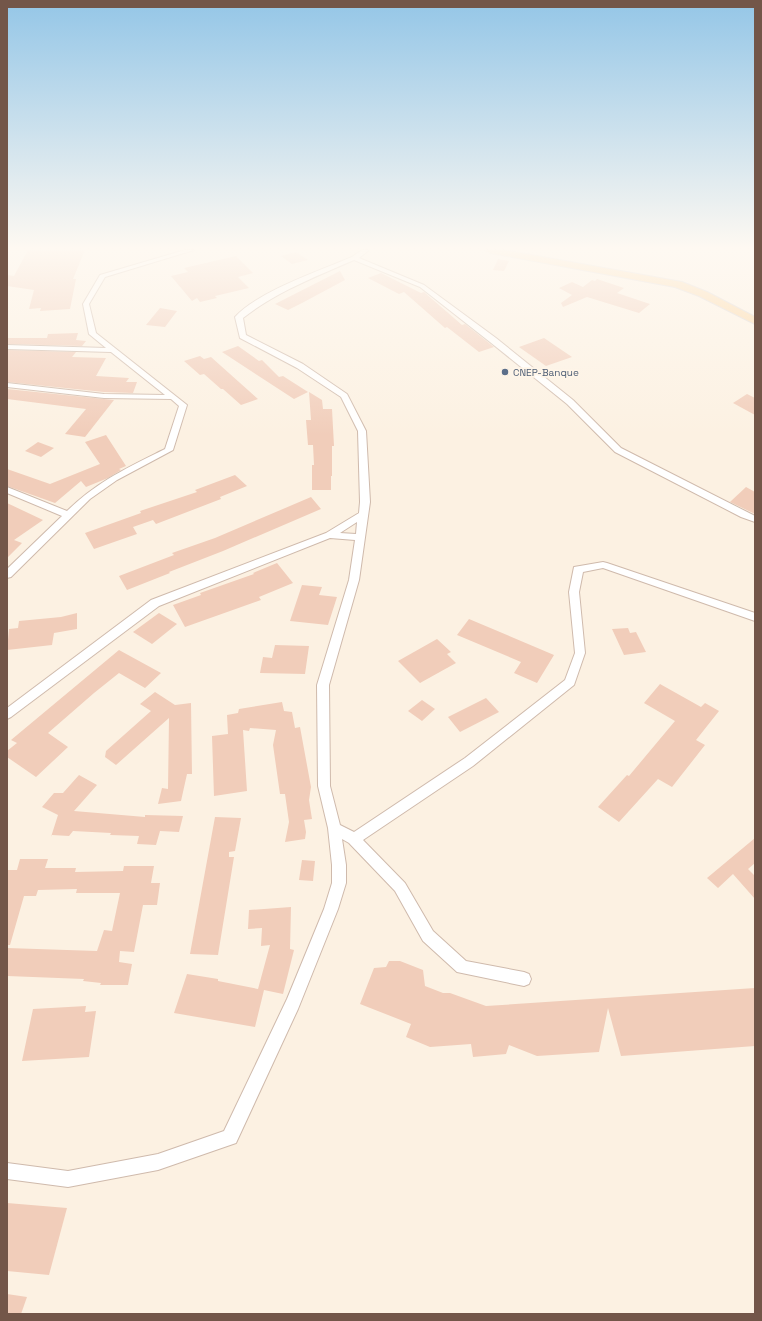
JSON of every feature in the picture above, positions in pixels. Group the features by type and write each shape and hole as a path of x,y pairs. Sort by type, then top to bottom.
{"main road":[{"path":"737,312 755,321"}],"street":[{"path":"7,575 87,497 114,478 169,450 183,405 93,334 88,312"},
{"path":"7,1171 68,1179 158,1162 230,1137 293,1004 331,910 339,877 339,866 334,828 324,786 323,684 354,580 365,502 362,431 344,396 300,366 243,336 239,317 245,312"},
{"path":"456,312 570,402 618,450 744,515 755,519"},
{"path":"7,347 113,350"},
{"path":"7,385 104,396 172,397"},
{"path":"7,490 68,515"},
{"path":"7,714 155,603 329,535 363,515"},
{"path":"329,535 360,537"},
{"path":"354,839 469,762 570,682 580,654 574,592 578,569 603,566 755,617"},
{"path":"334,828 354,839 400,887 428,936 462,967 524,979"}],"building":[{"path":"157,312 177,312 165,327 146,325"},
{"path":"426,312 447,312 462,325 465,324 494,347 479,352 447,327 445,328"},
{"path":"78,333 76,340 86,341 82,346 7,344 7,338 47,338 48,334"},
{"path":"544,338 572,357 546,366 519,347"},
{"path":"238,346 259,361 262,360 279,377 283,376 308,392 294,399 222,352"},
{"path":"7,350 76,352 72,357 106,358 96,376 129,378 126,382 137,382 133,393 104,392 7,382"},
{"path":"200,356 204,359 211,357 258,399 241,405 204,374 200,375 184,361"},
{"path":"7,389 114,400 85,437 65,434 86,409 7,399"},
{"path":"309,392 322,400 323,409 332,409 334,446 332,446 331,490 312,490 312,465 314,465 313,445 308,445 306,420 311,420"},
{"path":"747,394 755,398 755,415 733,403"},
{"path":"106,435 126,466 119,469 121,470 108,478 86,487 81,481 55,503 7,486 7,469 50,484 100,464 85,442"},
{"path":"38,442 54,448 41,457 25,451"},
{"path":"235,475 247,486 220,497 221,499 156,524 153,520 133,527 137,534 94,549 85,533 141,513 140,511 197,492 195,490"},
{"path":"746,487 755,492 755,514 730,502"},
{"path":"311,497 321,509 223,551 169,572 170,573 127,590 119,576 174,555 172,553 215,538"},
{"path":"7,503 43,520 14,540 22,543 7,558"},
{"path":"277,563 293,583 259,597 261,600 185,627 173,605 201,595 200,593 254,574 253,573"},
{"path":"302,585 322,587 319,595 337,597 328,625 290,621"},
{"path":"77,613 77,629 54,633 52,645 7,650 9,629 18,628 19,621 61,617"},
{"path":"159,613 177,624 152,644 133,632"},
{"path":"469,619 554,655 537,683 514,673 521,662 457,635"},
{"path":"628,628 630,633 636,632 646,652 624,655 612,629"},
{"path":"437,639 451,652 447,654 456,663 420,683 398,661"},
{"path":"275,645 309,646 305,674 260,673 263,657 272,658"},
{"path":"119,650 161,673 145,688 119,673 94,693 48,733 68,747 36,777 7,757 7,751 17,743 11,740"},
{"path":"660,684 701,707 705,703 719,711 696,740 705,745 672,787 658,779 619,822 598,807 627,775 629,776 675,721 644,703"},
{"path":"155,692 175,705 191,703 192,774 187,774 181,801 158,804 162,788 168,789 169,718 116,765 105,757 106,751 151,711 140,704"},
{"path":"486,698 499,712 460,732 448,717"},
{"path":"422,700 435,709 422,721 408,711"},
{"path":"282,702 284,711 292,712 295,728 300,727 311,787 309,800 312,819 304,820 306,832 305,839 285,842 289,822 285,794 280,794 273,745 276,730 250,728 249,731 243,730 247,791 214,796 212,736 228,734 227,715 238,713 239,709"},
{"path":"79,775 97,785 74,811 145,817 145,815 183,816 179,832 160,831 156,845 137,844 139,836 110,835 111,833 73,831 69,836 52,835 51,837 58,815 42,807 54,793 63,793"},
{"path":"215,817 241,818 235,851 229,852 229,857 234,857 218,955 190,954"},
{"path":"755,838 755,863 748,869 755,876 755,899 733,874 718,888 707,878"},
{"path":"20,859 48,859 45,868 76,868 75,872 123,871 124,866 154,866 151,883 160,883 157,905 143,905 134,952 120,951 119,962 132,964 128,985 100,985 101,983 83,981 84,979 7,976 7,948 97,951 104,930 112,931 120,893 76,893 77,889 38,890 36,896 24,896 10,945 7,945 7,870 17,870"},
{"path":"302,860 315,861 313,881 299,880"},
{"path":"291,907 290,949 294,950 283,994 264,990 255,1027 174,1013 187,974 218,979 218,981 258,989 270,945 261,946 262,928 248,929 249,910"},
{"path":"389,961 400,961 423,970 425,986 486,1006 755,988 755,1046 621,1056 608,1008 599,1052 537,1056 509,1045 506,1054 473,1057 471,1044 430,1047 406,1037 411,1024 360,1004 374,968 386,967"},
{"path":"86,1006 85,1012 96,1011 89,1057 22,1061 33,1009"},
{"path":"7,1203 67,1208 49,1275 7,1271"},
{"path":"7,1294 27,1297 21,1314 7,1314"}],"place":[{"name":"CNEP-Banque","path":"505,372"}]}
